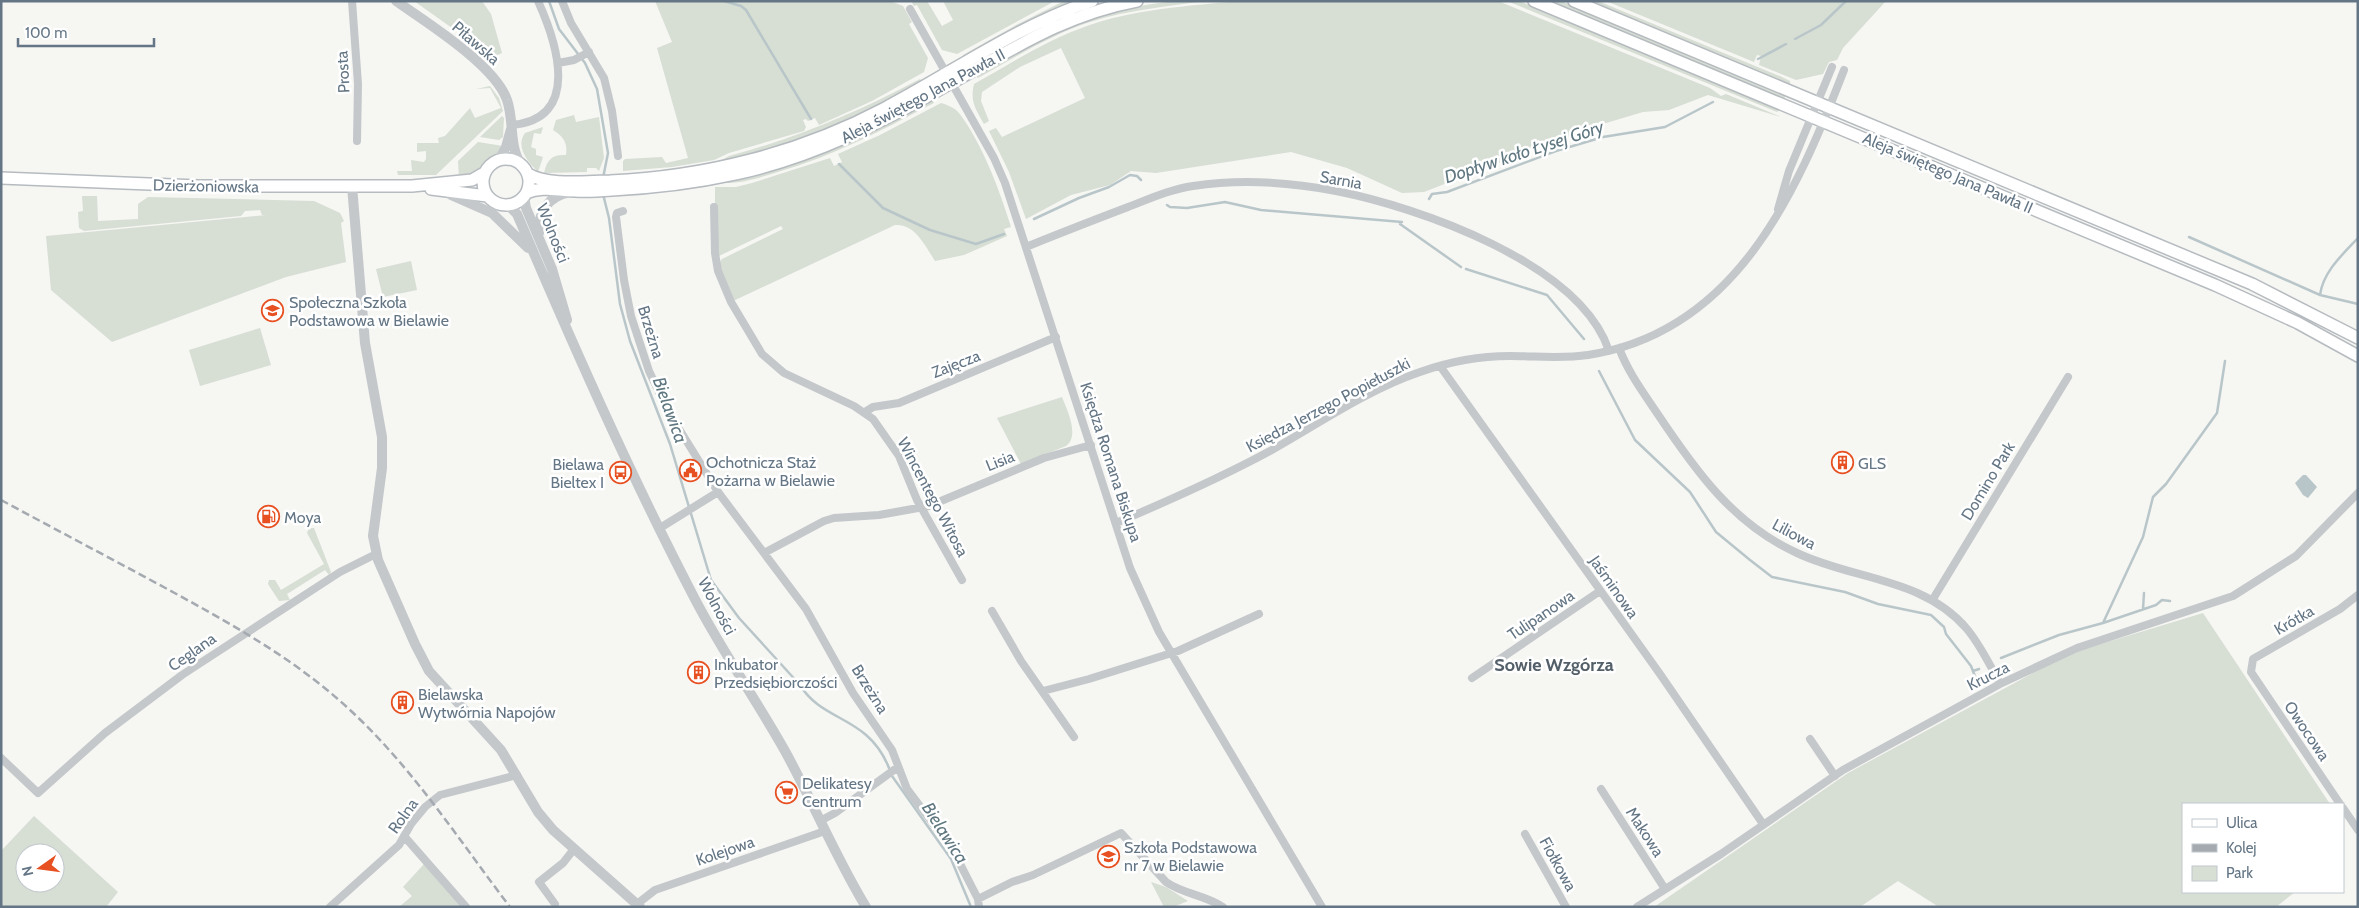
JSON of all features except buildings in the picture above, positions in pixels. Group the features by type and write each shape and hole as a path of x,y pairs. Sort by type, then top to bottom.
{"main road":[{"name":"Aleja świętego Jana Pawła II","path":"525,195 541,189 574,191 595,186 680,184 737,174 779,162 851,135 1052,16 1092,1"},
{"name":"Aleja świętego Jana Pawła II","path":"949,78 1063,22 1107,7 1137,1"},
{"name":"Aleja świętego Jana Pawła II","path":"1534,1 2231,292 2298,323 2358,356"},
{"name":"Aleja świętego Jana Pawła II","path":"1574,1 2252,284 2358,338"},
{"path":"507,158 520,163 528,174 529,184 525,195 517,203 508,205 497,204 487,196 483,186 484,173 490,165 499,160 507,158"},
{"name":"Dzierżoniowska","path":"1,178 55,179 104,184 412,186 472,180 484,173"},
{"name":"Aleja świętego Jana Pawła II","path":"528,174 541,179 595,186"},
{"name":"Dzierżoniowska","path":"412,186 487,196"}],"street":[{"name":"Prosta","path":"352,1 358,90 357,140"},
{"name":"Piławska","path":"396,1 447,37 492,77 506,98 516,154 520,163"},
{"path":"511,125 532,122 549,110 555,91 558,63 555,42 538,1"},
{"path":"562,1 584,55 605,82 618,156"},
{"name":"Księdza Romana Biskupa","path":"910,9 1000,172 1144,602 1172,654 1322,907"},
{"path":"558,63 584,55"},
{"name":"Księdza Jerzego Popiełuszki","path":"1777,213 1789,170 1832,66"},
{"name":"Księdza Jerzego Popiełuszki","path":"1116,523 1248,463 1395,382 1440,366 1487,357 1566,358 1609,351 1650,337 1671,327 1711,299 1746,261 1796,183 1844,70"},
{"name":"Piławska","path":"499,160 506,147 511,125"},
{"name":"Sarnia","path":"1026,246 1151,198 1191,186 1254,182 1334,191 1415,212 1476,237 1521,259 1552,280 1580,304 1604,334 1609,351"},
{"path":"352,186 365,343 382,430 382,468 373,533 376,554 426,665 438,682 497,745 544,820 574,849 639,905"},
{"path":"439,190 469,201 492,213 512,230 535,257"},
{"path":"540,239 539,218 545,206 556,196 574,191"},
{"name":"Wolności","path":"525,195 526,208 556,279 571,338"},
{"name":"Wolności","path":"508,205 517,214 610,427 715,636 785,751 866,907"},
{"name":"Wincentego Witosa","path":"714,207 714,253 718,271 731,302 762,354 784,373 865,412 879,427 899,456 922,508 962,580"},
{"name":"Brzeżna","path":"623,212 617,213 616,216 624,280 640,347 668,410 718,492 806,609 853,693 892,750 907,789 953,850 978,903"},
{"name":"Zajęcza","path":"865,412 873,407 898,402 1056,338"},
{"name":"Liliowa","path":"1619,348 1628,369 1695,469 1722,501 1739,516 1758,531 1796,553 1836,568 1901,586 1933,599 1966,628 1980,647 2000,684"},
{"name":"Jaśminowa","path":"1440,366 1763,824"},
{"name":"Domino Park","path":"1933,599 2068,377"},
{"name":"Lisia","path":"922,508 1044,458 1091,445"},
{"path":"660,528 684,515 718,492"},
{"name":"Krucza","path":"1637,907 1835,776 2000,684 2077,648 2233,596 2296,556 2358,493"},
{"path":"764,553 834,518 875,516 922,508"},
{"name":"Ceglana","path":"1,758 38,793 105,733 182,675 340,572 376,554"},
{"name":"Tulipanowa","path":"1472,678 1600,591"},
{"name":"Krótka","path":"2251,672 2253,659 2340,609 2358,595"},
{"path":"992,611 1021,661 1074,737"},
{"path":"1043,691 1172,654 1259,614"},
{"name":"Owocowa","path":"2251,672 2339,803"},
{"path":"1810,739 1835,776"},
{"path":"820,821 835,813 898,767"},
{"name":"Rolna","path":"330,907 399,845 425,807 440,795 516,775"},
{"name":"Makowa","path":"1601,790 1665,889"},
{"path":"2344,809 2358,830"},
{"name":"Kolejowa","path":"639,905 655,890 825,831"},
{"path":"978,903 1012,882 1033,875 1121,834 1166,882 1175,888 1216,902 1223,907"},
{"name":"Fiołkowa","path":"1525,834 1566,907"},
{"path":"404,836 466,907"},
{"path":"555,904 538,882 563,863 574,849"}],"green space":[{"path":"414,1 482,1 491,14 502,53 489,59 469,40"},
{"path":"655,1 890,1 903,6 912,22 909,24 928,58 924,72 872,101 819,125 815,118 808,121 806,119 803,120 806,127 804,131 729,153 714,160 672,167 623,171 623,161 625,159 662,157 666,163 688,158 657,48 672,42"},
{"path":"911,1 927,1 942,26 953,20 943,1 1055,1 957,54 942,50 917,5 914,6"},
{"path":"1064,1 1076,1 965,58 963,55 1018,24"},
{"path":"1174,1 1207,1 1133,11 1090,22 1046,40 978,78 975,75 1030,44 1073,23 1119,10"},
{"path":"1238,1 1498,1 1710,88 1721,96 1726,94 1781,117 1708,95 1669,110 1643,112 1596,126 1585,133 1552,142 1424,192 1402,193 1347,168 1291,152 1156,173 1131,171 1110,185 1071,195 1026,219 1009,172 989,131 996,128 1002,137 1085,98 1061,48 1020,67 982,92 981,101 989,121 984,124 974,104 974,84 1029,52 1072,32 1105,20 1161,9"},
{"path":"1507,1 1519,1 1780,109 1777,112"},
{"path":"1548,1 1561,1 1786,95 1784,99"},
{"path":"1587,1 1598,1 1782,77 1790,81 1790,85"},
{"path":"1606,1 1886,1 1843,48 1837,60 1829,62 1823,74 1796,80 1759,65 1761,56 1757,55 1754,62"},
{"path":"920,79 923,82 825,130 775,148 716,163 729,156 779,141 827,123"},
{"path":"490,86 499,98 503,111 436,175 398,175 397,171 412,171 411,160 424,162 426,159 426,151 417,152 417,143 439,143 438,138 445,136 470,108 475,118 501,108 490,88 476,89"},
{"path":"933,99 934,103 855,143 819,158 751,180 721,183"},
{"path":"941,103 959,113 983,153 996,183 1011,227 1004,229 1007,236 964,255 935,261 924,243 914,232 902,225 895,225 733,301 719,264 722,259 783,229 781,226 719,256 715,246 715,187 736,187 752,183 830,158 834,166 842,162 838,154 880,135"},
{"path":"574,115 576,122 599,117 604,158 599,171 596,168 587,168 587,172 544,173 551,158 558,155 566,155 564,140 553,130 556,120"},
{"path":"502,116 504,118 503,137 499,140 480,137"},
{"path":"543,127 541,134 534,133 531,147 536,149 536,155 543,157 538,172 530,164 521,144 525,133"},
{"path":"478,142 503,146 474,175 459,178 458,161"},
{"path":"82,196 97,196 98,221 138,219 138,204 148,197 314,201 340,213 344,221 341,223 346,262 286,277 112,342 51,290 46,236 266,215 262,215 260,210 245,211 241,216 84,231 79,228 78,212 83,211"},
{"path":"411,261 417,290 383,297 376,269"},
{"path":"260,328 271,365 200,386 189,350"},
{"path":"1062,397 1071,423 1072,436 1070,442 1066,446 1021,464 997,418"},
{"path":"309,528 314,528 331,572 329,575 325,570 287,594 290,600 279,601 268,584 269,580 275,580 281,590 324,564 307,533"},
{"path":"2203,613 2329,803 2182,803 2182,893 2294,893 2276,907 1939,907 1898,881 1860,907 1654,907 1848,773 2068,654"},
{"path":"34,816 64,843 15,843 15,893 65,893 65,844 118,892 106,907 1,907 1,851"},
{"path":"424,864 462,907 399,907 412,896 403,887"},
{"path":"1151,882 1166,887 1188,901 1173,907 1164,907"}],"shaded area":[{"path":"2303,475 2306,475 2317,487 2308,498 2303,495 2295,483"}],"waterway":[{"name":"Bielawica","path":"549,1 559,29 585,63 597,89 608,153 603,178"},
{"name":"Dopływ koło Łysej Góry","path":"724,1 741,6 746,10 811,119"},
{"name":"Dopływ koło Łysej Góry","path":"1795,39 1821,25 1846,1"},
{"name":"Dopływ koło Łysej Góry","path":"1758,59 1786,44"},
{"name":"Dopływ koło Łysej Góry","path":"1429,199 1432,194 1447,192 1556,151 1603,137 1665,127 1713,102"},
{"name":"Dopływ koło Łysej Góry","path":"839,164 883,208 930,230 976,244 1004,234"},
{"name":"Dopływ koło Łysej Góry","path":"1034,219 1079,198 1109,187 1130,175 1137,176 1141,180"},
{"name":"Bielawica","path":"603,194 609,218 620,304 630,341 670,444 711,580 739,618 810,697 821,707 858,728 880,751 889,768"},
{"name":"Dopływ koło Łysej Góry","path":"1167,205 1170,207 1187,208 1225,202 1261,210 1402,222"},
{"path":"1400,224 1461,267"},
{"path":"2189,237 2320,295 2358,304"},
{"path":"2320,295 2329,271 2358,238"},
{"path":"1466,269 1547,295 1584,339"},
{"path":"2001,658 2059,635 2103,623 2143,537 2153,497 2166,484 2217,413 2225,361"},
{"path":"1599,371 1635,440 1690,492 1716,532 1772,577 1845,592 1878,604 1931,615 1944,627 1946,634 1971,666 1978,684"},
{"path":"2143,609 2144,593"},
{"path":"2103,623 2156,605 2162,600 2170,601"},
{"path":"1973,671 1979,669"},
{"name":"Bielawica","path":"892,776 951,859 971,907"}],"railway":[{"path":"1,500 234,626 306,673 350,710 394,755 510,907"}],"place":[{"name":"Społeczna Szkoła Podstawowa w Bielawie","path":"273,311"},
{"name":"GLS","path":"1842,463"},
{"name":"Ochotnicza Staż Pożarna w Bielawie","path":"690,471"},
{"name":"Bielawa Bieltex I","path":"620,473"},
{"name":"Moya","path":"268,517"},
{"name":"Inkubator Przedsiębiorczości","path":"698,673"},
{"name":"Bielawska Wytwórnia Napojów","path":"402,703"},
{"name":"Delikatesy Centrum","path":"786,792"},
{"name":"Szkoła Podstawowa nr 7 w Bielawie","path":"1108,856"}],"district":[{"name":"Sowie Wzgórza","path":"1554,665"}]}
